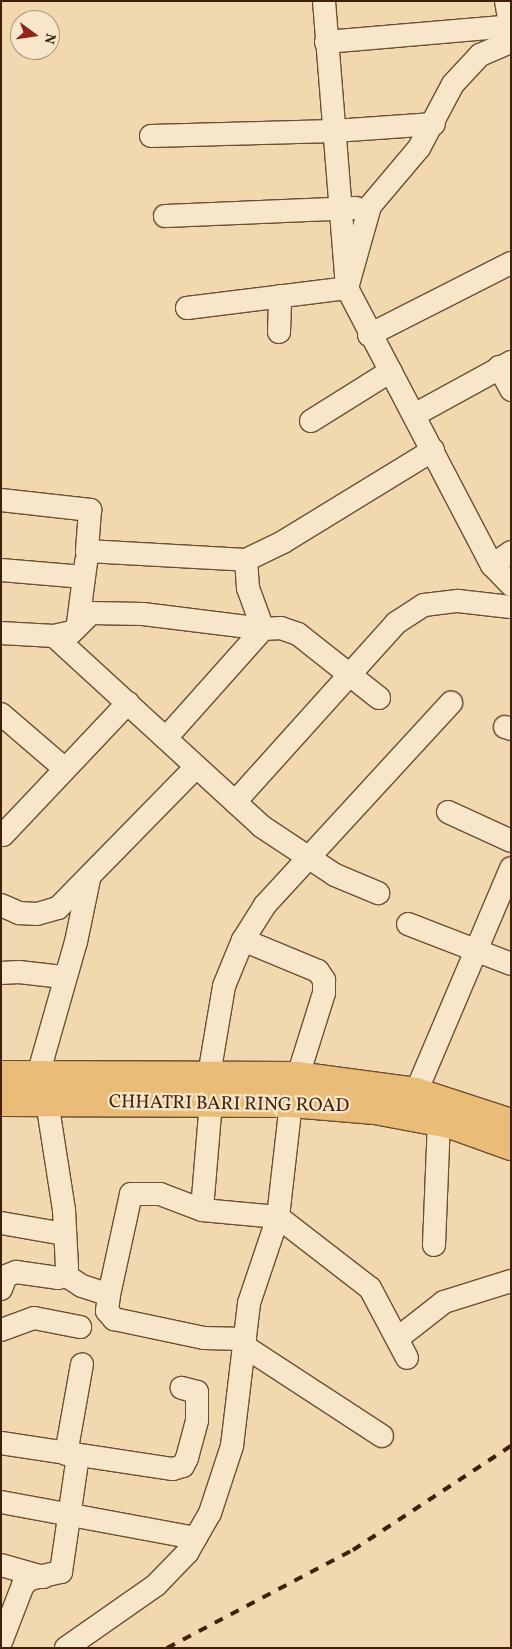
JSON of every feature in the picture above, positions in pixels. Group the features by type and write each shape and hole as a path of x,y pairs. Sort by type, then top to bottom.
{"main road":[{"path":"1,1075 208,1074 298,1076 416,1092 511,1124"},
{"name":"CHHATRI BARI RING ROAD","path":"1,1102 291,1103 375,1110 439,1121 511,1146"}],"street":[{"path":"324,1 347,288 369,335 416,414 492,565 511,586"},
{"path":"506,1 511,30"},
{"path":"326,42 511,30"},
{"path":"347,288 370,206 419,148 460,76 480,55 511,30"},
{"path":"151,136 334,132 434,124"},
{"path":"165,216 342,209 370,206"},
{"path":"369,335 511,263"},
{"path":"187,308 347,288"},
{"path":"279,332 280,296"},
{"path":"416,414 505,365 511,390"},
{"path":"311,421 391,371"},
{"path":"87,551 246,560 283,542 433,450"},
{"path":"1,500 90,510 78,623"},
{"path":"492,565 511,552"},
{"path":"246,560 248,588 263,629"},
{"path":"1,570 84,577"},
{"path":"235,802 396,623 424,605 458,601 511,607"},
{"path":"1,633 54,636 72,632 78,623 92,613 142,614 263,629 281,628 298,634 352,674 379,698"},
{"path":"166,738 263,629"},
{"path":"54,636 235,802 276,837 335,875 378,893"},
{"path":"3,835 128,703"},
{"path":"208,1074 224,986 243,940 264,905 451,704"},
{"path":"1,714 65,769"},
{"path":"1,905 19,913 37,914 58,908 89,879 196,766"},
{"path":"448,812 511,841"},
{"path":"416,1092 475,949 511,868"},
{"path":"38,1075 63,977 76,942 89,879"},
{"path":"408,924 511,964"},
{"path":"243,940 318,971 324,980 324,993 298,1076"},
{"path":"1,974 19,972 63,977"},
{"path":"47,1102 66,1234 65,1275"},
{"path":"202,1210 211,1102"},
{"path":"66,1648 156,1585 187,1553 210,1513 232,1446 250,1303 278,1217 291,1103"},
{"path":"434,1244 439,1121"},
{"path":"382,1436 246,1344 204,1338 114,1319 108,1311 109,1294 131,1194 160,1194 202,1210 278,1217 370,1288 403,1348 444,1302 511,1281"},
{"path":"1,1223 66,1234"},
{"path":"1,1289 6,1276 16,1272 58,1278 65,1275"},
{"path":"65,1275 82,1286 109,1294"},
{"path":"1,1330 34,1318 80,1327"},
{"path":"1,1642 9,1594 30,1579 61,1572 72,1513 72,1454 82,1364"},
{"path":"1,1443 173,1469 183,1466 197,1420 197,1392 182,1388"},
{"path":"1,1502 72,1513 196,1538"},
{"path":"1,1565 43,1577"}],"railway":[{"path":"167,1648 353,1550 511,1446"}]}
